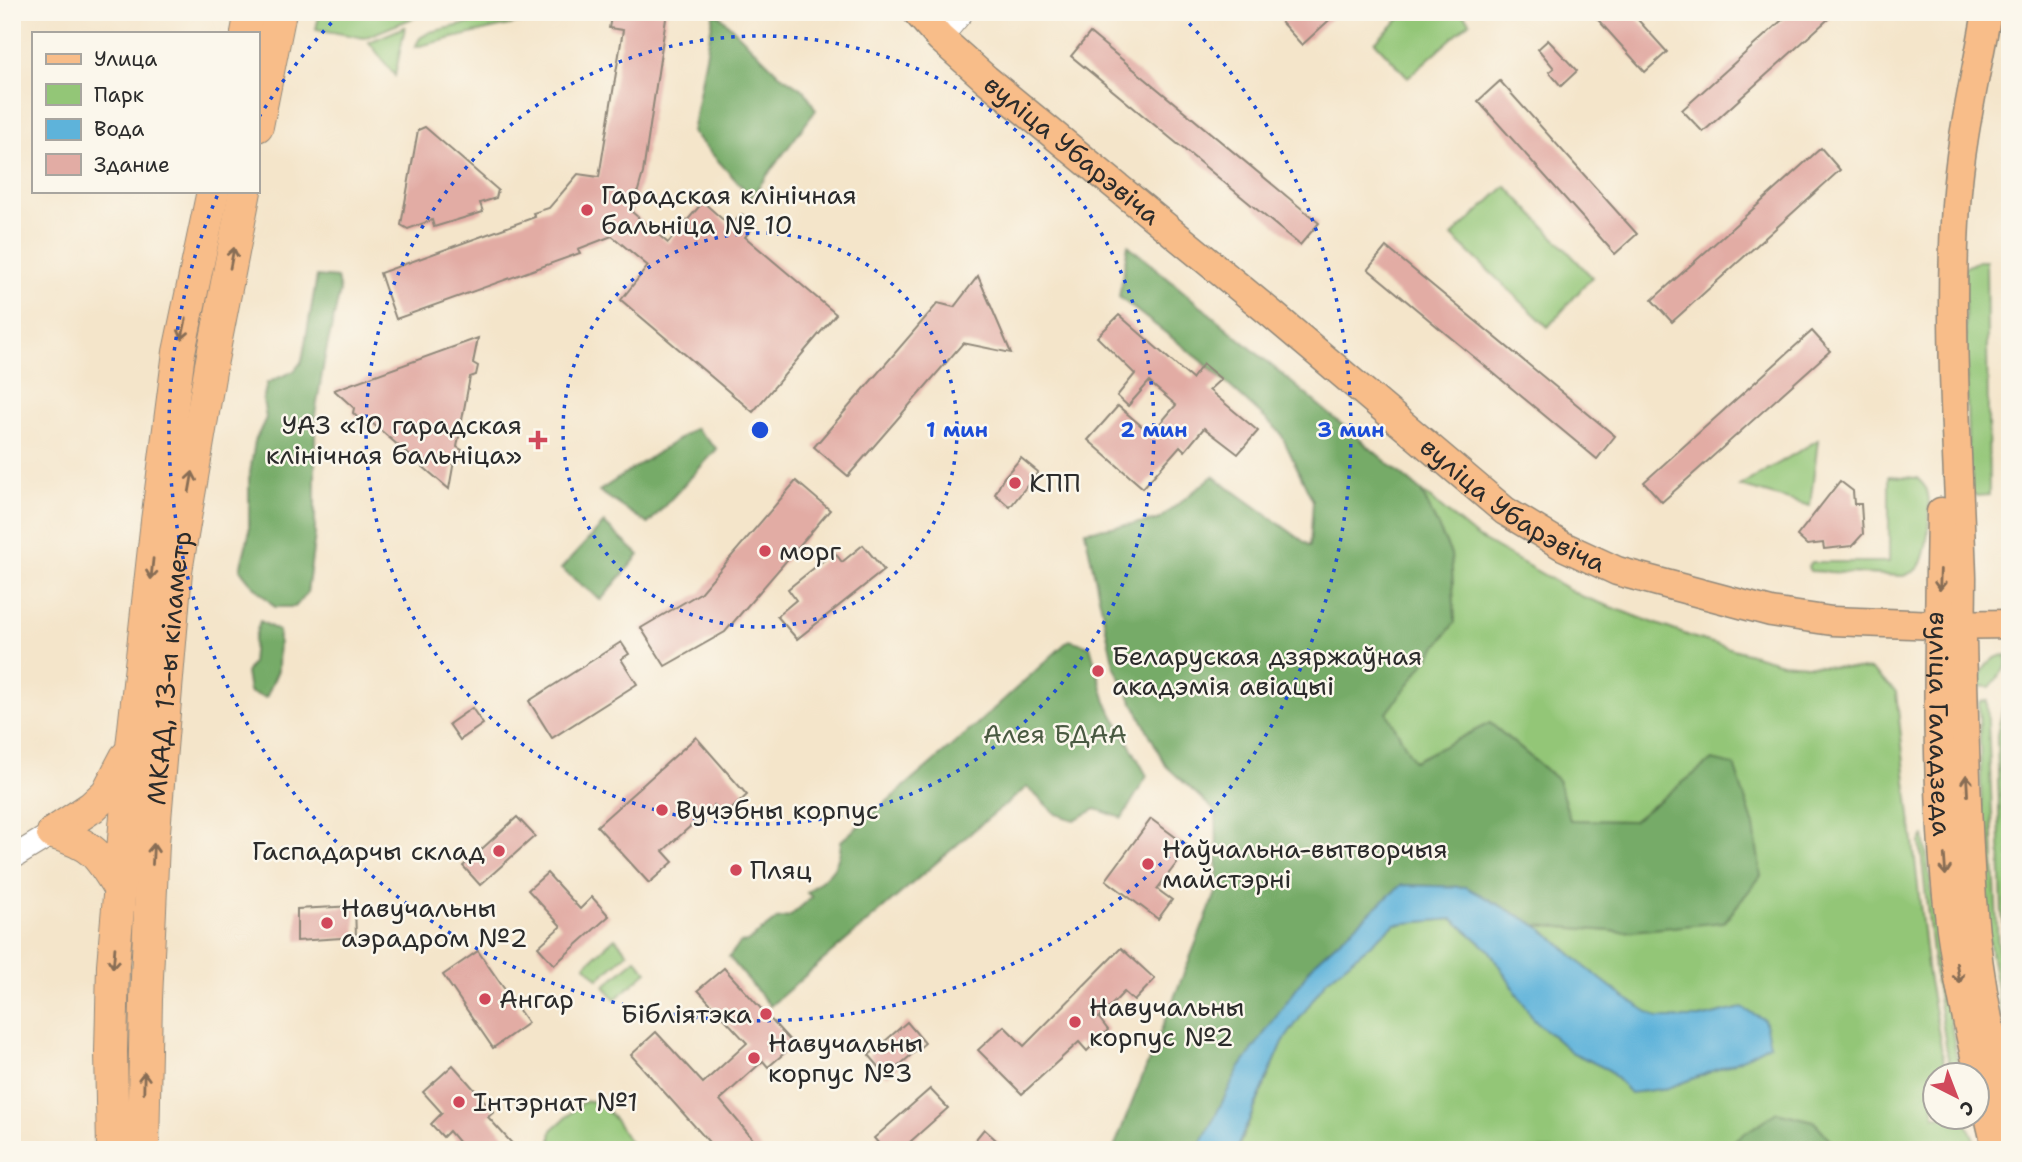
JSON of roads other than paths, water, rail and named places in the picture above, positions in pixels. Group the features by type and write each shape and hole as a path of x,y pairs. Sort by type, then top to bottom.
{"highway":[{"path":"247,32 251,12"},
{"path":"259,116 279,12"},
{"name":"МКАД, 13-ы кіламетр","path":"113,1150 113,965 132,747 179,352 213,192"},
{"name":"МКАД, 13-ы кіламетр","path":"143,1150 153,843 176,571 211,365 245,192"},
{"path":"53,833 92,807 107,793 132,747"},
{"path":"53,833 75,839 91,848 120,890"}],"main road":[{"name":"вуліца Убарэвіча","path":"917,12 940,38 1022,109 1273,315 1453,468 1534,530 1617,571 1770,612 1832,621 2010,624"},
{"name":"вуліца Галадзеда","path":"1987,12 1956,202 1950,625 1940,780 1948,905 1960,983 1997,1150"},
{"name":"вуліца Галадзеда","path":"1950,625 1972,902 1982,988 1997,1066 2010,1114"}],"street":[{"path":"940,38 962,12"},
{"path":"12,858 53,833"}],"water":[{"path":"1401,885 1466,887 1536,925 1624,997 1658,1018 1700,1018 1742,1008 1764,1019 1770,1044 1734,1063 1668,1088 1630,1093 1609,1070 1571,1052 1534,1020 1489,950 1453,919 1395,924 1326,981 1283,1042 1236,1150 1198,1150 1239,1069 1315,962"}],"place":[{"name":"Гарадская клінічная бальніца № 10","path":"587,210"},
{"name":"УАЗ «10 гарадская клінічная бальніца»","path":"538,440"},
{"name":"КПП","path":"1015,483"},
{"name":"морг","path":"765,551"},
{"name":"Беларуская дзяржаўная акадэмія авіацыі","path":"1098,671"},
{"name":"Вучэбны корпус","path":"662,810"},
{"name":"Гаспадарчы склад","path":"499,851"},
{"name":"Наўчальна-вытворчыя майстэрні","path":"1148,864"},
{"name":"Пляц","path":"736,870"},
{"name":"Навучальны аэрадром №2","path":"327,923"},
{"name":"Ангар","path":"485,999"},
{"name":"Бібліятэка","path":"766,1014"},
{"name":"Навучальны корпус №2","path":"1075,1022"},
{"name":"Навучальны корпус №3","path":"754,1058"},
{"name":"Інтэрнат №1","path":"459,1102"}],"park label":[{"name":"Алея БДАА","path":"1055,734"}]}
